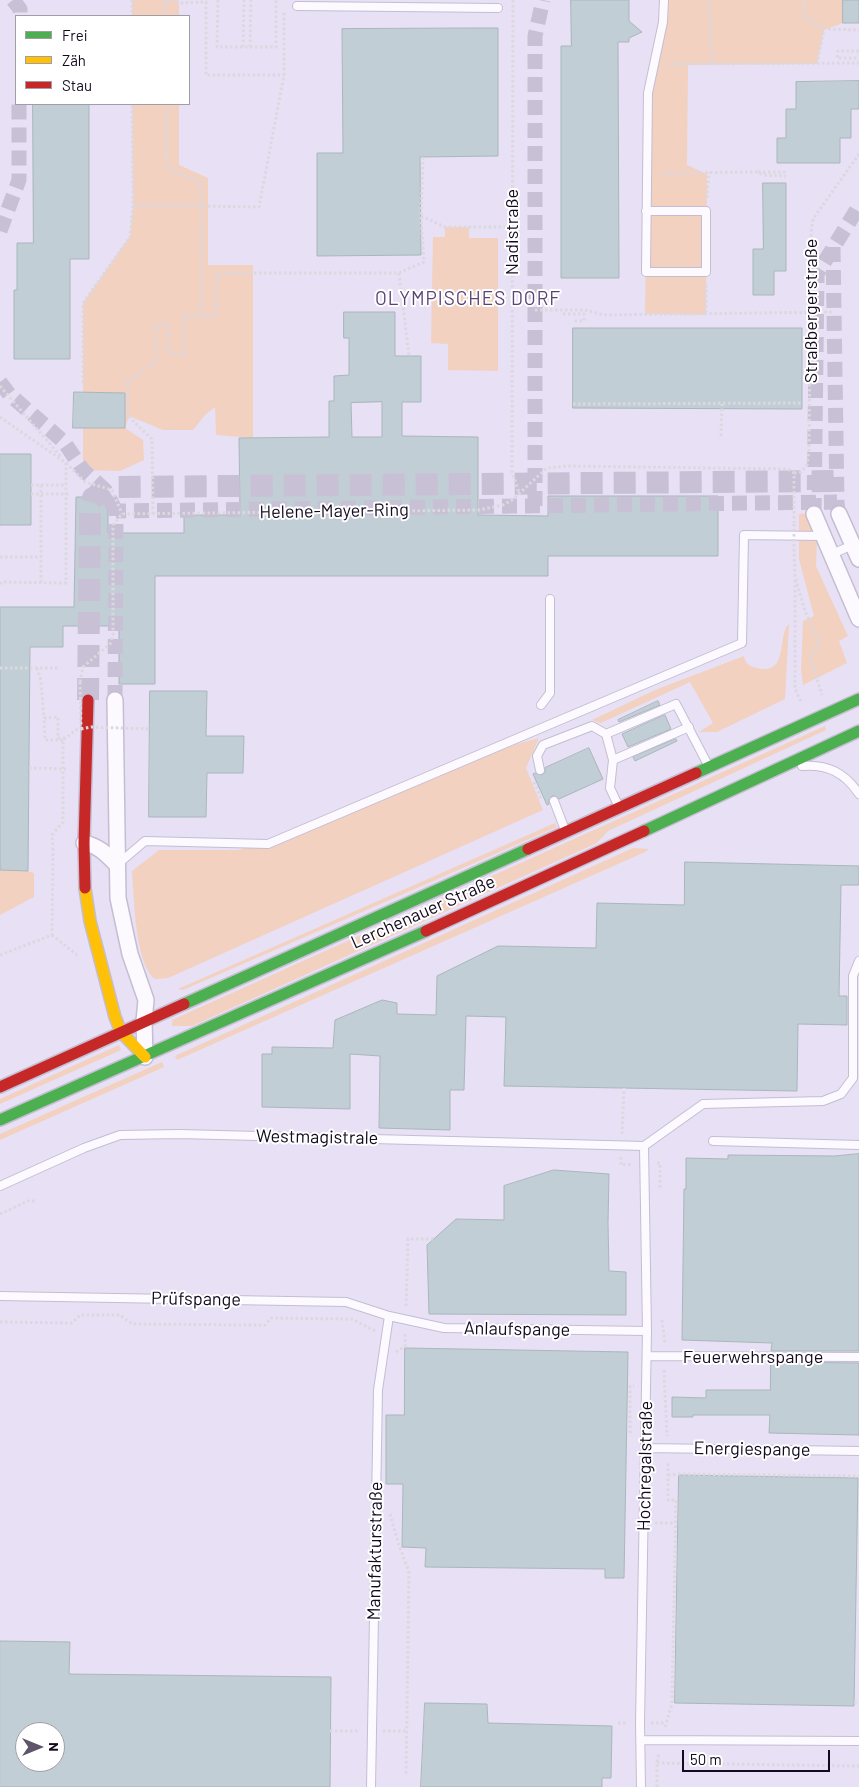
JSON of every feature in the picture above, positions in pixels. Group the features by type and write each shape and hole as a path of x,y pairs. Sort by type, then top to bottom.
{"main road":[{"name":"Lerchenauer Straße","path":"0,1087 859,699"},
{"path":"88,700 84,843 85,886 90,921 115,1017 121,1032 145,1057"},
{"name":"Lerchenauer Straße","path":"0,1120 481,906 859,731"}],"street":[{"path":"814,514 859,619"},
{"path":"838,514 857,548"},
{"path":"115,700 118,898 130,954 146,1000 144,1021 145,1057"},
{"path":"84,843 94,845 104,851 117,865"}],"lane":[{"path":"646,211 706,211 706,272 646,272 646,211 646,174 648,93 663,22 664,0"},
{"path":"297,6 498,8"},
{"path":"117,865 145,841 268,844 742,643 744,535 824,536"},
{"path":"832,554 857,548"},
{"path":"541,705 550,693 550,599"},
{"path":"606,734 676,704 709,767"},
{"path":"540,770 536,756 543,744 592,726 606,734 613,760 610,788 619,807"},
{"path":"613,760 689,727"},
{"path":"783,767 807,765 835,770 854,786 859,794"},
{"path":"554,801 566,831"},
{"path":"644,1146 703,1104 823,1101 841,1094 853,1078 853,976 859,961"},
{"name":"Westmagistrale","path":"0,1186 84,1148 120,1135 190,1134 644,1146"},
{"path":"714,1142 859,1145"},
{"name":"Hochregalstraße","path":"641,1787 640,1704 647,1330 644,1146"},
{"name":"Prüfspange","path":"0,1296 346,1302 389,1316"},
{"name":"Anlaufspange","path":"389,1316 444,1328 647,1330"},
{"name":"Manufakturstraße","path":"371,1787 378,1390 389,1316"},
{"name":"Feuerwehrspange","path":"646,1356 859,1357"},
{"name":"Energiespange","path":"645,1448 859,1451"},
{"path":"641,1740 859,1741"}],"path":[{"path":"132,0 132,15"},
{"path":"165,15 166,0 179,3 206,2 206,75 284,75"},
{"path":"218,0 217,47 276,48 276,0"},
{"path":"243,47 244,0"},
{"path":"250,0 250,47"},
{"name":"Nadistraße","path":"513,0 512,471 519,493"},
{"path":"709,0 712,64"},
{"path":"804,0 803,16 824,30 859,30"},
{"path":"133,205 259,207 284,75 284,6 297,6"},
{"path":"817,64 824,30"},
{"path":"859,51 838,51 837,58 859,58"},
{"path":"653,64 817,64 859,62"},
{"path":"83,383 84,304 130,236 133,205 132,105"},
{"path":"166,105 167,169 201,182 201,316"},
{"name":"Straßbergerstraße","path":"794,473 802,472 807,465 809,452 811,232 813,219 859,154"},
{"path":"153,514 152,439 128,416 128,382 156,362 156,324 167,324 168,353 185,353 184,316 216,316 217,273 399,272 424,262 421,216 423,157"},
{"path":"646,174 709,172 757,172 763,175 786,174"},
{"path":"706,211 709,172"},
{"path":"421,216 445,227 512,227"},
{"path":"399,272 410,356"},
{"path":"706,272 706,315"},
{"path":"535,310 585,310 604,315 834,312"},
{"path":"563,314 584,314 584,321 573,321"},
{"path":"0,386 66,463 85,482 112,490 122,514 113,525 113,634 110,644 82,668 80,682 80,729"},
{"path":"573,404 802,403"},
{"path":"721,436 722,404"},
{"path":"0,417 66,463"},
{"path":"0,584 2,582 66,582 66,463"},
{"name":"Helene-Mayer-Ring","path":"122,514 479,510 503,505 547,468 568,466 788,469 794,473"},
{"path":"794,473 795,689 802,703"},
{"path":"31,486 66,486"},
{"path":"42,486 42,582"},
{"path":"31,494 71,494"},
{"path":"0,557 42,557"},
{"path":"795,576 805,611 820,644 810,656 818,688"},
{"path":"0,668 60,668"},
{"path":"37,668 41,681 45,740 64,740 76,730 91,727 150,729"},
{"path":"44,718 58,717 58,738"},
{"path":"52,935 52,835 63,822 64,740"},
{"path":"536,756 529,770 544,807"},
{"path":"29,768 86,769"},
{"path":"0,955 52,935"},
{"path":"52,935 78,956"},
{"path":"0,1214 28,1201 35,1201"},
{"path":"0,1322 72,1323 80,1315 120,1315 132,1324 265,1326 271,1318 352,1319 405,1346"},
{"path":"668,1475 859,1476"},
{"path":"389,1511 399,1546 410,1572 406,1775"},
{"path":"854,1702 859,1702"},
{"path":"657,1763 859,1766"}],"shaded area":[{"path":"132,0 179,0 179,15 132,15"},
{"path":"662,0 843,0 843,23 824,30 817,64 688,65 687,165 707,174 706,315 645,314 648,93 661,25"},
{"path":"132,105 179,105 179,165 208,178 208,265 253,265 253,438 216,435 215,407 205,415 193,430 163,430 129,416 125,428 143,440 144,460 120,471 83,470 83,303 130,236 133,205"},
{"path":"445,227 469,227 469,238 498,238 498,371 448,370 448,344 431,343 433,237 445,237"},
{"path":"815,513 817,539 816,566 848,636 839,641 847,663 803,685 801,671 803,621 814,616 799,559 799,514"},
{"path":"789,624 785,699 717,732 699,732 713,723 690,682 601,723 592,720 655,690 744,656 747,663 753,667 765,669 773,667 778,662 785,629"},
{"path":"825,726 826,730 608,831 597,843 192,1026 172,1026 172,1020"},
{"path":"539,738 526,768 543,810 168,978 155,979 148,971 139,945 132,871 159,850 239,850 517,744"},
{"path":"555,823 557,827 183,990 178,989"},
{"path":"633,848 649,849 177,1060 175,1056"},
{"path":"0,870 34,873 34,897 0,915"},
{"path":"119,1045 121,1050 0,1104 0,1099"},
{"path":"162,1062 164,1067 0,1140 0,1134"}],"building":[{"path":"571,0 629,0 629,21 642,32 629,38 629,42 618,42 619,278 561,278 561,46 571,46"},
{"path":"843,0 859,0 859,23 843,23"},
{"path":"498,28 498,156 420,157 421,255 317,256 317,153 343,153 342,29"},
{"path":"859,81 859,109 851,109 851,138 840,138 840,163 777,163 777,138 786,138 786,109 796,109 796,82"},
{"path":"33,105 89,105 89,259 70,259 70,359 14,359 14,290 17,290 17,243 33,243"},
{"path":"763,183 786,183 786,271 774,271 774,295 753,295 753,249 763,249"},
{"path":"344,312 395,312 395,356 421,356 421,402 402,402 402,436 478,437 478,515 548,516 548,496 718,496 718,556 548,556 548,576 155,576 155,684 119,684 119,626 63,626 63,647 30,647 28,871 0,870 0,607 74,607 76,497 108,497 108,533 184,533 184,515 240,515 239,438 329,437 329,401 334,401 334,376 349,375 349,338 344,338","holes":["382,402 382,437 352,437 351,403"]},
{"path":"573,328 802,328 802,409 573,408"},
{"path":"74,392 125,393 125,428 73,428"},
{"path":"0,454 31,454 31,525 0,525"},
{"path":"150,691 207,691 206,736 244,736 243,773 207,773 206,817 149,817"},
{"path":"658,701 660,705 619,722 618,720"},
{"path":"665,715 671,729 628,747 622,734"},
{"path":"676,739 677,741 635,761 633,757"},
{"path":"589,748 603,779 559,799 552,796 547,805 533,774 542,775 545,772 545,768"},
{"path":"685,862 859,866 859,885 841,885 839,996 847,996 847,1025 798,1024 797,1091 504,1086 506,1017 466,1016 464,1090 450,1090 450,1130 379,1128 380,1056 350,1054 350,1109 262,1107 262,1054 272,1054 272,1047 333,1048 335,1020 382,1000 397,1003 397,1014 436,1015 437,976 498,946 596,948 597,903 684,905"},
{"path":"859,1154 859,1351 771,1351 772,1343 682,1340 686,1158 728,1159 728,1155 834,1156"},
{"path":"554,1170 609,1174 609,1271 626,1272 626,1315 429,1314 427,1245 456,1219 504,1220 504,1186"},
{"path":"405,1348 628,1352 624,1578 605,1578 605,1569 425,1567 426,1548 402,1547 403,1484 386,1484 386,1415 404,1415"},
{"path":"771,1362 859,1363 859,1435 769,1433 770,1415 693,1415 693,1417 672,1417 672,1397 706,1398 706,1390 770,1390"},
{"path":"679,1475 858,1478 854,1706 675,1703"},
{"path":"0,1641 70,1642 69,1674 331,1677 330,1787 0,1787"},
{"path":"425,1703 487,1704 488,1723 612,1726 611,1778 602,1778 602,1787 421,1787"}],"tunnel":[{"path":"13,0 20,9 20,15"},
{"path":"535,506 535,36 543,0"},
{"path":"0,231 19,180 19,105"},
{"path":"814,513 817,274 859,206"},
{"path":"833,247 838,511"},
{"path":"0,382 9,394 64,442 83,470 105,490 116,511"},
{"path":"88,700 90,511 93,498 112,487 836,481"},
{"path":"115,700 116,511 837,502"}],"traffic: fast":[{"path":"696,773 859,699"},
{"path":"644,831 859,731"},
{"path":"184,1004 528,849"},
{"path":"0,1120 426,931"}],"traffic: slow":[{"path":"85,888 90,921 115,1017 121,1032 145,1057"}],"traffic: jam":[{"path":"85,888 84,843 88,700"},
{"path":"528,849 696,773"},
{"path":"426,931 644,831"},
{"path":"0,1087 184,1004"}],"district":[{"name":"OLYMPISCHES DORF","path":"468,299"}]}
